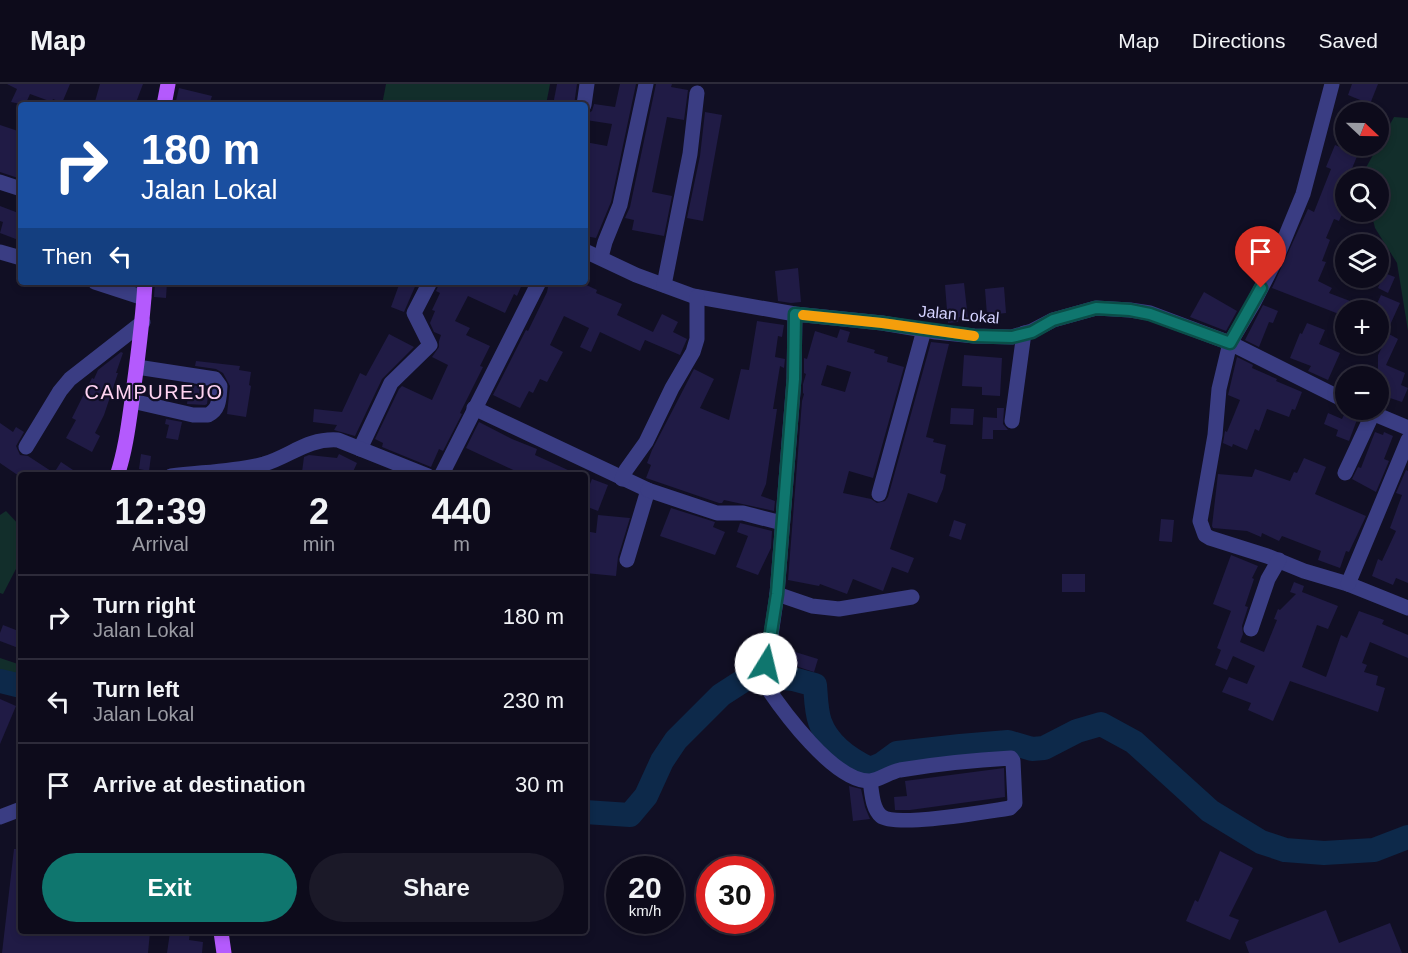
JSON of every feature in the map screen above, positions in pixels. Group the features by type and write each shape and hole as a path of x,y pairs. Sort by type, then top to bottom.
{"main road":[{"path":"165,102 168,84"},
{"path":"118,472 125,453 143,322 145,285"},
{"path":"221,934 224,953"}],"street":[{"path":"584,102 587,84"},
{"path":"601,257 620,204 646,84"},
{"path":"1332,84 1303,194 1277,257 1230,343 1219,389 1215,435 1200,521 1204,535 1210,538 1348,584 1408,608"},
{"path":"664,285 690,154 697,93"},
{"path":"0,182 18,188"},
{"path":"0,252 18,257"},
{"name":"Jalan Lokal","path":"588,252 636,274 697,297 795,314 974,336 1012,337 1032,332 1053,320 1096,308 1130,310 1150,314 1230,343 1335,396"},
{"path":"104,285 144,298"},
{"path":"360,449 391,382 430,345 414,313 428,285"},
{"path":"443,472 537,285"},
{"path":"622,479 646,442 672,388 693,352 697,339 697,297"},
{"path":"795,314 794,379 777,594 764,683 798,729 827,761 840,771 870,781 898,771 1011,758 1015,803 1010,808 949,817 891,821 882,817 876,810 870,781"},
{"path":"26,447 60,391 70,379 143,322"},
{"path":"879,494 924,330"},
{"path":"1012,421 1024,333"},
{"path":"132,401 193,415 208,415 217,409 218,404 220,386 215,379 137,368"},
{"path":"474,408 648,490 717,513 743,513 782,523"},
{"path":"1345,473 1366,420"},
{"path":"1389,420 1408,428"},
{"path":"204,472 262,465 298,448 325,439 338,440 418,472"},
{"path":"1348,584 1408,440"},
{"path":"627,560 648,490"},
{"path":"1251,628 1268,579 1279,560"},
{"path":"777,594 812,606 833,609 912,597"},
{"path":"0,818 18,810"}],"green space":[{"path":"386,84 550,84 547,102 383,102"},
{"path":"1394,117 1408,118 1408,331 1397,263 1389,250 1389,234 1379,234 1374,222 1389,222 1389,168 1366,168 1372,156 1389,156 1389,126"},
{"path":"6,511 18,524 18,565 3,594 0,593 0,515"},
{"path":"0,658 18,664 15,691 0,687"}],"building":[{"path":"7,84 70,84 62,102 53,99 52,102 30,94 26,102 11,102 17,89"},
{"path":"100,84 143,84 136,102 95,102"},
{"path":"557,84 577,84 574,102 554,102"},
{"path":"620,84 636,84 611,202 596,238 588,237 588,143 607,146 612,124 588,120 588,113 592,111 594,104 615,107"},
{"path":"656,84 672,84 671,87 688,90 684,120 667,117 652,192 672,196 664,236 632,230 634,220 625,218 630,207"},
{"path":"1352,84 1378,84 1371,102 1348,95"},
{"path":"179,88 212,96 210,102 176,102"},
{"path":"705,112 722,115 703,221 687,218 700,156"},
{"path":"0,125 18,131 18,178 0,172"},
{"path":"1335,145 1335,156 1357,156 1352,168 1335,168 1335,219 1326,238 1330,240 1322,261 1326,262 1318,281 1332,288 1329,293 1347,300 1335,300 1335,312 1272,288 1308,209 1314,212 1331,169 1326,167"},
{"path":"0,206 18,213 18,240 0,233 3,222 0,221"},
{"path":"798,268 801,302 778,301 775,271"},
{"path":"1389,275 1395,277 1388,293 1378,288 1389,288"},
{"path":"964,283 968,319 959,317 958,322 948,323 945,285"},
{"path":"155,285 167,285 166,298 154,297"},
{"path":"399,285 416,285 404,312 391,307"},
{"path":"439,285 522,285 517,296 514,294 505,313 468,296 455,321 470,328 466,335 490,346 480,366 483,367 460,413 462,414 443,451 439,449 431,467 382,447 383,443 375,439 399,389 402,386 432,400 448,365 432,357 439,347 441,335 434,332 430,323 435,311 432,310 440,293 436,291"},
{"path":"548,285 586,285 597,290 596,293 622,304 617,315 653,332 662,314 678,322 673,332 687,339 680,355 645,340 640,351 600,332 591,352 580,347 589,328 564,316 550,345 563,352 547,382 540,379 533,393 529,391 520,408 493,395 547,292"},
{"path":"1004,287 1006,313 987,315 985,289"},
{"path":"1204,292 1237,311 1226,331 1190,317"},
{"path":"1381,295 1400,303 1390,325 1389,300 1379,300"},
{"path":"1263,305 1278,311 1273,323 1269,322 1259,347 1245,340"},
{"path":"757,321 784,325 782,337 778,336 775,357 785,359 784,368 780,366 773,409 777,409 766,484 761,496 775,501 774,511 724,500 719,503 646,478 651,465 647,463 652,450 694,369 714,379 700,408 729,420 741,369 749,370"},
{"path":"1307,323 1325,330 1319,344 1335,351 1335,354 1340,354 1328,380 1308,371 1311,366 1290,358 1300,333 1302,334"},
{"path":"840,329 850,332 847,342 875,350 874,353 888,357 887,362 904,367 873,478 849,471 843,493 871,499 877,503 885,501 888,497 931,342 949,344 926,437 934,439 933,442 946,445 940,473 946,475 943,489 937,503 908,493 890,549 914,558 908,573 892,567 883,591 853,579 847,594 820,584 819,586 788,580 803,384 806,374 804,373 804,358 807,359 815,331 837,338","holes":["827,365 851,372 845,392 821,385"]},
{"path":"389,334 414,347 382,379 355,436 334,430 337,425 313,422 314,409 342,412 360,373 366,376"},
{"path":"1389,334 1398,339 1386,365 1388,366 1378,366 1378,355 1389,354"},
{"path":"121,352 123,353 116,373 118,373 104,415 95,433 100,436 92,452 66,438 76,420 72,418 92,378 94,379 98,370"},
{"path":"964,355 1002,358 1000,396 982,395 982,387 962,386"},
{"path":"1237,357 1253,365 1252,368 1277,379 1276,381 1302,392 1295,410 1292,409 1289,417 1267,409 1259,431 1255,429 1247,450 1233,444 1232,447 1223,443 1225,431 1227,432 1240,400 1228,395"},
{"path":"196,361 240,366 239,370 251,372 246,417 227,414 230,386 223,373 216,369 195,366"},
{"path":"1389,366 1405,373 1401,385 1408,388 1402,402 1389,398"},
{"path":"185,384 209,388 207,404 187,404 188,396 183,395"},
{"path":"951,408 974,409 973,425 950,424"},
{"path":"997,408 1004,408 1003,424 1008,430 993,430 993,439 982,439 983,417 997,418"},
{"path":"1328,413 1335,416 1335,420 1357,420 1349,441 1336,436 1338,430 1324,424"},
{"path":"166,419 182,422 178,440 166,438 169,425 165,424"},
{"path":"479,422 537,449 535,455 572,472 517,472 466,448"},
{"path":"0,423 13,432 16,427 24,432 16,446 20,455 28,456 52,472 18,472 18,475 0,463"},
{"path":"1375,432 1383,435 1384,432 1393,436 1384,459 1389,461 1376,492 1352,479 1358,467 1361,468"},
{"path":"141,454 151,456 149,471 139,469"},
{"path":"339,454 357,463 353,472 302,472 304,457 309,455 337,458"},
{"path":"1304,458 1326,467 1315,494 1366,516 1349,552 1346,551 1340,568 1318,560 1321,551 1282,536 1279,541 1262,533 1261,537 1247,531 1213,528 1212,526 1218,474 1252,477 1255,469 1290,481 1294,472 1297,473"},
{"path":"61,462 76,472 55,472"},
{"path":"1406,470 1408,471 1408,583 1396,578 1393,585 1372,576 1378,559 1382,561 1396,531 1390,528 1402,495 1396,493"},
{"path":"592,479 608,485 598,511 588,507 588,489"},
{"path":"671,508 715,522 713,527 725,532 715,555 660,536"},
{"path":"598,515 630,518 618,557 616,576 588,573 588,532 596,533"},
{"path":"1161,519 1174,520 1172,542 1159,541"},
{"path":"954,520 966,524 961,540 949,536"},
{"path":"740,523 772,531 771,548 758,575 736,567 748,536 737,532"},
{"path":"1231,555 1258,566 1252,578 1254,579 1245,606 1248,607 1240,642 1264,652 1277,620 1274,619 1278,609 1280,610 1296,594 1290,592 1294,582 1304,586 1302,592 1338,606 1328,629 1317,625 1302,667 1326,677 1341,635 1347,638 1359,611 1384,620 1382,624 1408,635 1408,658 1370,642 1362,663 1367,665 1364,672 1378,676 1376,685 1385,688 1378,712 1290,681 1273,721 1248,710 1251,703 1222,692 1229,677 1247,684 1255,666 1233,656 1227,670 1215,665 1221,650 1217,648 1231,611 1213,604"},
{"path":"1062,574 1085,574 1085,592 1062,592"},
{"path":"3,625 18,631 18,648 0,641"},
{"path":"779,647 818,659 814,672 777,660"},
{"path":"0,699 16,706 0,744"},
{"path":"1004,768 1005,797 895,810 894,797 907,796 905,781"},
{"path":"849,786 861,789 870,819 853,821"},
{"path":"14,849 18,849 18,934 150,934 148,953 2,953"},
{"path":"1220,851 1253,868 1229,916 1239,920 1230,940 1186,921 1195,900 1198,902"},
{"path":"1326,910 1339,943 1390,923 1402,953 1249,953 1245,942"},
{"path":"170,934 190,934 189,940 203,942 202,953 167,953"}],"waterway":[{"path":"588,812 630,815 646,796 662,761 676,740 721,695 752,675 793,679 815,685 819,718 828,737 847,756 870,769 882,764 897,753 1008,742 1032,749 1044,748 1077,731 1101,724 1134,742 1210,811 1261,842 1285,850 1324,853 1374,850 1408,837"},
{"path":"0,681 18,685"}],"slow traffic":[{"path":"803,315 974,336"}],"district":[{"name":"CAMPUREJO","path":"154,392"}],"route":[{"path":"766,664 777,594 794,379 795,314 882,323 936,332 1012,337 1032,332 1053,320 1096,308 1130,310 1150,314 1230,343 1261,288"}]}
